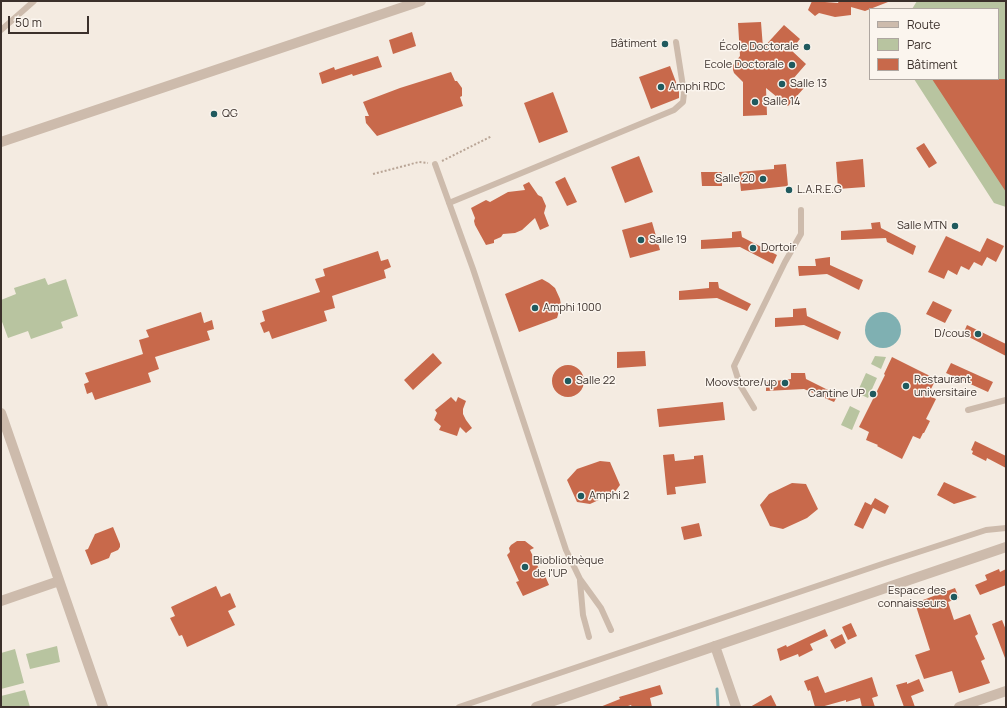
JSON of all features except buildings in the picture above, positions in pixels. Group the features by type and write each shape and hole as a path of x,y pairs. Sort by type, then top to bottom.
{"street":[{"path":"1,142 421,1"},
{"path":"1,413 103,707"},
{"path":"536,707 1006,547"},
{"path":"1,602 59,581"},
{"path":"715,646 736,707"},
{"path":"959,707 1006,691"}],"lane":[{"path":"1,30 34,1"},
{"path":"449,203 674,110 683,102 684,93 676,42"},
{"path":"435,164 473,269 566,550 580,579 601,608 611,630"},
{"path":"754,408 740,385 734,366 785,262 801,234 801,210"},
{"path":"968,410 1006,400"},
{"path":"459,707 885,563 986,530 1006,528"},
{"path":"580,579 583,615 589,638"}],"green space":[{"path":"917,1 1006,1 1006,207 994,203 915,80 999,80 999,8 913,8"},
{"path":"45,278 48,285 66,279 78,316 61,322 63,328 31,339 28,331 8,338 1,319 1,300 16,294 14,288"},
{"path":"875,356 886,357 881,369 871,364"},
{"path":"866,373 877,378 868,398 857,393"},
{"path":"850,406 860,411 852,430 841,425"},
{"path":"57,646 60,662 30,669 26,654"},
{"path":"15,649 24,683 1,689 1,653"},
{"path":"25,690 30,707 1,707 1,696"}],"water":[{"path":"883,312 893,315 898,320 901,330 898,340 893,345 883,348 873,345 868,340 865,330 868,320 873,315"}],"waterway":[{"path":"717,689 718,707"}],"place":[{"name":"Bâtiment","path":"665,44"},
{"name":"École Doctorale","path":"807,47"},
{"name":"Ecole Doctorale","path":"792,65"},
{"name":"Salle 13","path":"782,84"},
{"name":"Amphi RDC","path":"661,87"},
{"name":"Salle 14","path":"755,102"},
{"name":"QG","path":"214,114"},
{"name":"Salle 20","path":"763,179"},
{"name":"L.A.R.E.G","path":"789,190"},
{"name":"Salle MTN","path":"955,226"},
{"name":"Salle 19","path":"641,240"},
{"name":"Dortoir","path":"753,248"},
{"name":"Amphi 1000","path":"535,308"},
{"name":"D/cous","path":"978,334"},
{"name":"Salle 22","path":"568,381"},
{"name":"Moovstore/up","path":"785,383"},
{"name":"Restaurant universitaire","path":"906,386"},
{"name":"Cantine UP","path":"873,394"},
{"name":"Amphi 2","path":"581,496"},
{"name":"Biobliothèque de l'UP","path":"525,567"},
{"name":"Espace des connaisseurs","path":"954,597"}]}
